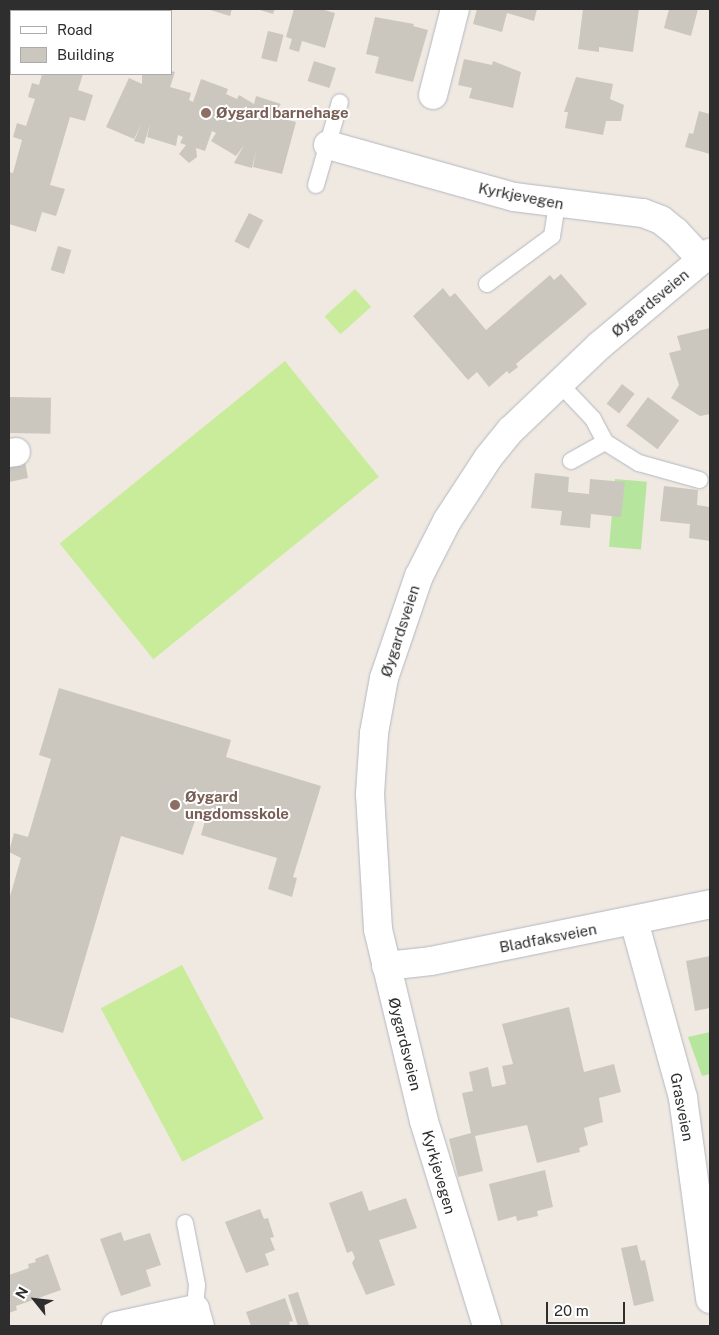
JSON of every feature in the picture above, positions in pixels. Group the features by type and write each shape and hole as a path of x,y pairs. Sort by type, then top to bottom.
{"street":[{"path":"433,95 455,9"},
{"name":"Kyrkjevegen","path":"328,145 469,185 557,204 612,209 652,217 676,232 706,256"},
{"name":"Øygardsveien","path":"424,1121 378,929 372,855 370,794 374,733 384,678 405,610 440,517 488,458 558,383 706,256"},
{"name":"Bladfaksveien","path":"386,966 431,961 710,904"},
{"name":"Grasveien","path":"634,921 683,1098 710,1298"},
{"name":"Kyrkjevegen","path":"424,1121 453,1224 487,1326"},
{"path":"116,1326 198,1318"}],"lane":[{"path":"316,186 340,102"},
{"path":"488,284 552,236 557,204"},
{"path":"558,383 593,419 605,442 639,463 700,480"},
{"path":"571,461 605,442"},
{"path":"185,1223 197,1285 198,1318"}],"green space":[{"path":"355,289 371,307 341,334 325,316"},
{"path":"285,361 379,477 153,659 60,544"},
{"path":"615,479 647,482 641,550 609,547"},
{"path":"182,965 264,1119 182,1162 101,1008"},
{"path":"710,1032 710,1074 702,1076 688,1037"}],"building":[{"path":"142,9 171,9 170,10"},
{"path":"207,9 232,9 230,16"},
{"path":"257,9 275,9 273,14"},
{"path":"294,9 321,9 335,13 325,48 302,41 299,52 289,49 292,39 286,37"},
{"path":"477,9 537,9 534,21 507,13 502,32 473,24"},
{"path":"583,9 639,9 633,52 599,47 599,52 578,49"},
{"path":"669,9 698,9 691,36 664,28"},
{"path":"375,17 414,24 413,26 428,30 413,82 375,73 379,57 366,54"},
{"path":"268,31 284,35 277,62 261,58"},
{"path":"464,59 492,65 493,61 521,72 513,108 469,98 472,88 458,85"},
{"path":"314,61 336,68 329,88 308,81"},
{"path":"172,71 175,72 170,87 191,93 189,100 193,102 201,79 228,89 226,94 237,99 239,95 254,104 256,96 281,104 272,116 296,122 282,174 253,167 256,151 252,168 234,163 244,145 236,156 211,141 216,133 212,131 205,151 196,148 197,157 189,163 179,154 186,145 180,143 183,137 178,135 176,146 147,137 150,124 144,144 134,141 142,123 134,139 106,127 129,78 142,84 142,75 172,75"},
{"path":"42,75 83,75 78,90 93,95 85,121 70,117 50,185 65,189 56,216 42,212 36,232 9,224 9,172 13,173 22,140 13,137 17,123 26,126 35,99 28,97 32,83 39,85"},
{"path":"576,77 613,84 610,99 624,105 621,121 606,121 603,135 565,128 568,112 564,112"},
{"path":"699,111 710,114 710,154 685,147 689,133 693,134"},
{"path":"249,213 263,220 249,249 234,242"},
{"path":"58,246 71,250 64,274 51,270"},
{"path":"561,274 587,304 516,364 518,367 509,374 507,371 489,387 477,372 468,380 413,316 443,288 450,297 455,293 486,330 550,275 554,280"},
{"path":"710,328 710,414 700,416 671,398 679,385 669,353 681,350 677,336"},
{"path":"622,384 635,394 619,414 607,404"},
{"path":"9,397 51,398 50,434 9,433"},
{"path":"648,397 679,420 657,449 626,426"},
{"path":"24,456 28,478 9,482 9,459"},
{"path":"535,473 569,477 568,492 589,494 590,479 625,482 621,517 591,514 590,528 560,525 562,511 531,508"},
{"path":"664,486 698,490 697,505 710,507 710,541 689,538 690,524 660,521"},
{"name":"Øygard ungdomsskole","path":"59,688 231,740 226,757 321,786 293,877 297,878 292,897 268,889 277,858 201,835 206,817 197,815 183,855 121,836 63,1033 9,1017 9,900 21,858 9,852 14,833 28,837 51,759 39,755"},
{"path":"710,956 710,1008 695,1011 686,961"},
{"path":"569,1007 584,1072 614,1064 621,1092 599,1098 603,1122 584,1128 588,1145 579,1148 580,1152 537,1163 527,1125 475,1136 483,1171 458,1177 449,1139 471,1133 462,1093 473,1091 469,1072 488,1067 492,1087 506,1084 502,1066 513,1064 502,1024"},
{"path":"545,1170 553,1207 537,1211 538,1216 517,1221 516,1216 498,1221 489,1184"},
{"path":"362,1191 369,1211 406,1198 417,1228 379,1240 395,1285 366,1295 352,1263 355,1258 352,1251 347,1253 329,1203"},
{"path":"260,1209 264,1219 268,1218 274,1237 270,1238 275,1250 265,1254 269,1265 246,1273 225,1222"},
{"path":"121,1232 124,1241 150,1233 161,1265 146,1270 151,1286 121,1296 100,1239"},
{"path":"637,1245 641,1261 645,1260 654,1301 634,1306 621,1248"},
{"path":"48,1254 61,1290 16,1306 17,1310 9,1313 9,1275 29,1268 28,1264 36,1262 35,1259"},
{"path":"298,1292 309,1325 298,1326 288,1295"},
{"path":"285,1298 293,1321 289,1322 290,1326 251,1326 246,1312"}],"place":[{"name":"Øygard barnehage","path":"206,113"},
{"name":"Øygard ungdomsskole","path":"175,805"}]}
